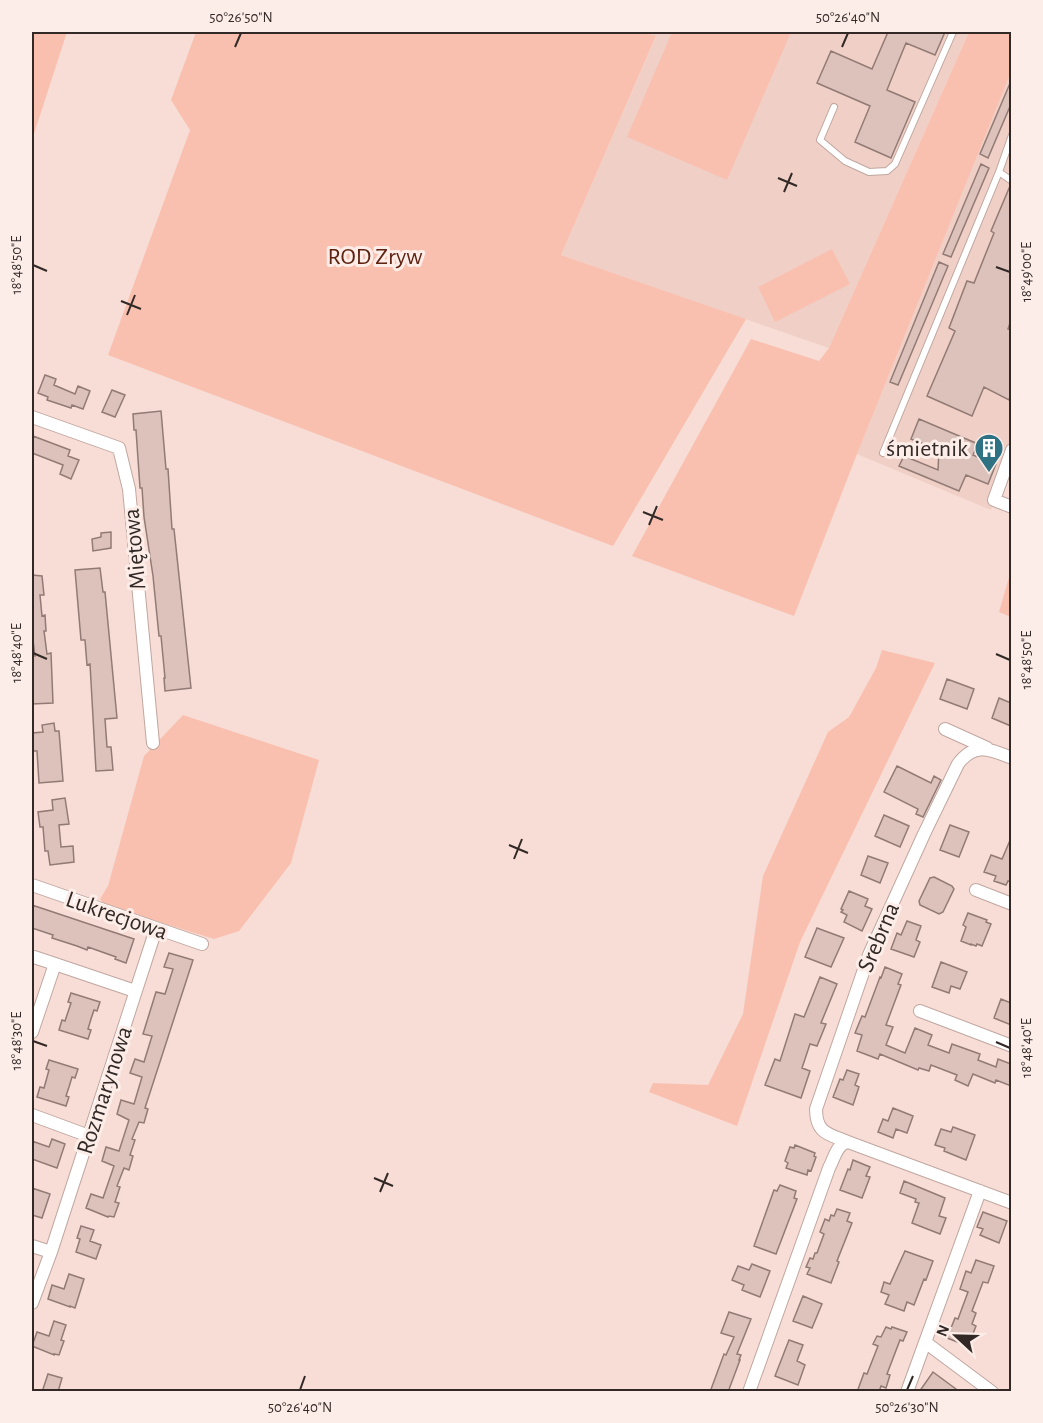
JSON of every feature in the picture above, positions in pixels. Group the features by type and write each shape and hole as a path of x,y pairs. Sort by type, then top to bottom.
{"street":[{"name":"Miętowa","path":"32,417 119,448 129,489 153,744"},
{"path":"1011,450 994,500 1011,507"},
{"name":"Srebrna","path":"945,729 1011,758"},
{"name":"Srebrna","path":"996,752 977,749 964,756 958,764 869,955 816,1110 819,1128 826,1133 1011,1203"},
{"name":"Lukrecjowa","path":"32,885 202,944"},
{"path":"976,890 1011,904"},
{"name":"Rozmarynowa","path":"32,1303 51,1252 156,929"},
{"path":"34,957 135,992"},
{"path":"32,1032 55,964"},
{"path":"920,1011 1011,1046"},
{"path":"32,1115 89,1136"},
{"path":"749,1392 830,1168 841,1144 848,1142"},
{"path":"907,1392 980,1191"},
{"path":"32,1246 51,1252"},
{"path":"925,1342 992,1392"}],"lane":[{"path":"834,107 820,140 845,161 869,172 887,171 895,164 953,32"},
{"path":"883,453 999,172 1011,135"},
{"path":"999,172 1011,181"}],"shaded area":[{"path":"643,32 969,32 829,348 561,255 656,37"},
{"path":"1011,72 1011,450 991,510 857,454"}],"green space":[{"path":"32,32 67,32 32,140"},
{"name":"ROD Zryw","path":"196,32 643,32 656,36 561,255 746,319 613,546 108,355 190,130 171,100"},
{"path":"672,32 791,32 727,180 627,137"},
{"path":"969,32 1011,32 1011,72 794,616 632,556 751,339 819,361 829,348"},
{"path":"832,249 850,284 775,322 758,287"},
{"path":"1010,574 1012,575 1011,617 999,612"},
{"path":"882,650 935,663 800,942 737,1126 649,1092 653,1083 708,1085 743,1014 763,876 828,732 849,717 876,668"},
{"path":"183,715 319,760 291,863 239,931 214,939 104,905 100,899 108,886 144,756"}],"building":[{"path":"888,32 945,32 935,55 906,43 887,90 915,102 891,158 855,142 870,106 817,83 831,51 872,69"},
{"path":"1011,81 1011,104 988,158 980,154"},
{"path":"981,164 989,168 951,257 943,254"},
{"path":"1010,186 1011,320 1008,329 1011,330 1011,393 1009,400 984,387 972,416 927,396 955,331 949,328 967,281 974,283 994,233 991,231"},
{"path":"939,262 948,266 898,385 890,382"},
{"path":"45,375 56,379 54,385 75,394 78,386 90,391 83,409 72,405 71,408 47,400 48,397 38,393"},
{"path":"112,390 125,395 115,417 102,412"},
{"path":"161,411 191,688 165,691 161,636 159,636 142,488 140,488 133,414"},
{"path":"919,419 978,444 973,455 996,464 988,484 966,475 959,491 899,466 904,456 938,470 939,450 911,439"},
{"path":"33,436 70,450 68,456 79,460 71,479 60,474 63,465 32,453"},
{"path":"111,532 111,548 93,551 92,539 101,537 101,533"},
{"path":"100,568 103,592 105,592 117,718 105,719 107,747 111,747 113,770 96,771 90,664 87,665 85,640 81,640 75,570"},
{"path":"32,575 42,576 44,595 40,595 42,616 45,615 46,631 44,631 47,654 51,653 53,703 32,704 32,656 35,656 32,632"},
{"path":"947,679 974,689 967,709 940,699"},
{"path":"999,698 1011,703 1011,726 992,718"},
{"path":"54,723 55,731 59,731 63,781 39,783 37,751 32,751 32,733 43,732 42,725"},
{"path":"897,766 931,783 934,776 941,780 923,817 916,814 918,809 884,792"},
{"path":"65,798 69,824 59,825 61,847 73,846 74,862 50,865 38,812 53,810 52,800"},
{"path":"884,815 909,826 900,847 875,836"},
{"path":"950,825 969,832 959,857 940,850"},
{"path":"1011,838 1011,882 1008,881 1006,885 994,881 996,876 984,872 991,855 1002,859"},
{"path":"868,856 888,863 880,883 861,875"},
{"path":"934,877 954,889 943,912 939,914 920,905 919,901 930,878"},
{"path":"849,891 868,899 865,906 872,909 862,931 844,922 847,915 841,912 843,910 841,909"},
{"path":"32,905 134,939 126,963 88,947 87,950 52,938 53,935 32,928"},
{"path":"968,913 987,920 986,922 991,924 982,946 961,941 966,927 963,925"},
{"path":"907,921 921,926 916,940 920,942 914,957 891,949 897,933 901,935"},
{"path":"817,928 844,938 831,967 805,957"},
{"path":"169,953 193,960 145,1108 148,1109 144,1123 139,1122 132,1139 135,1140 130,1155 133,1156 129,1170 124,1168 117,1186 120,1187 115,1202 119,1203 114,1217 108,1217 86,1208 91,1194 103,1198 114,1166 102,1161 106,1147 119,1151 129,1120 117,1114 121,1100 134,1104 142,1077 130,1073 135,1059 144,1062 152,1036 143,1034 156,992 165,994 173,969 164,967"},
{"path":"941,962 967,972 960,989 951,986 949,993 932,987"},
{"path":"885,967 902,974 898,984 901,985 886,1025 893,1027 886,1045 905,1053 915,1028 932,1035 928,1045 949,1053 952,1044 980,1054 978,1060 996,1067 998,1059 1011,1064 1011,1086 996,1080 995,1083 973,1074 968,1086 955,1080 957,1075 931,1065 929,1071 919,1068 918,1070 880,1054 878,1059 857,1051 862,1035 855,1033 862,1016 865,1017"},
{"path":"820,977 837,984 821,1023 826,1024 817,1046 810,1044 802,1068 810,1071 801,1098 765,1085 775,1059 780,1061 795,1014 804,1017"},
{"path":"71,993 100,1002 91,1019 88,1039 59,1030 62,1020 65,1021 71,1003 68,1002"},
{"path":"1001,999 1011,1003 1011,1025 994,1018"},
{"path":"49,1060 78,1069 75,1078 72,1077 66,1096 69,1097 66,1106 37,1097 40,1087 44,1088"},
{"path":"847,1070 859,1074 855,1085 859,1087 853,1105 833,1097 840,1079 843,1080"},
{"path":"893,1108 913,1116 907,1133 896,1129 893,1138 878,1132 883,1119 888,1121"},
{"path":"953,1127 975,1135 966,1160 935,1145 941,1129 951,1132"},
{"path":"52,1139 65,1144 57,1168 32,1159 32,1141 49,1147"},
{"path":"795,1145 815,1153 816,1157 811,1171 808,1170 807,1175 786,1168 788,1163 785,1161 790,1147 794,1148"},
{"path":"853,1160 870,1167 866,1176 870,1177 862,1198 840,1190"},
{"path":"904,1181 945,1198 939,1216 946,1218 940,1234 912,1223 919,1203 915,1202 916,1199 900,1193"},
{"path":"780,1185 796,1191 794,1198 797,1199 776,1254 754,1246 774,1190 777,1191"},
{"path":"32,1188 50,1194 42,1218 32,1215"},
{"path":"837,1209 850,1213 847,1221 852,1223 831,1283 807,1274 810,1268 806,1267 810,1258 813,1259 817,1253 824,1234 820,1232 825,1219 829,1221"},
{"path":"983,1212 1007,1221 999,1243 980,1235 983,1229 977,1227"},
{"path":"81,1226 94,1230 90,1241 101,1245 96,1259 76,1252"},
{"path":"905,1251 933,1261 914,1305 907,1302 904,1311 885,1304 889,1295 881,1292 884,1282 890,1284"},
{"path":"976,1260 994,1266 988,1283 983,1282 972,1311 976,1313 972,1324 976,1326 968,1346 947,1338 955,1318 958,1319 968,1292 960,1289 966,1271 971,1273"},
{"path":"752,1264 770,1271 760,1297 742,1290 744,1285 732,1280 738,1266 749,1270"},
{"path":"69,1274 84,1279 75,1308 48,1299 52,1285 64,1289"},
{"path":"803,1296 822,1304 812,1328 793,1321"},
{"path":"729,1312 751,1319 737,1354 741,1355 740,1360 728,1392 710,1392 724,1354 726,1355 734,1337 721,1333"},
{"path":"54,1321 66,1325 59,1355 32,1346 37,1332 49,1336"},
{"path":"886,1327 907,1332 903,1341 900,1340 887,1374 890,1375 886,1388 881,1386 879,1392 857,1392 878,1346 873,1344 877,1336 881,1337"},
{"path":"789,1340 803,1345 797,1361 805,1365 798,1385 775,1376"},
{"path":"933,1372 960,1392 919,1392"},
{"path":"48,1374 62,1378 58,1392 42,1392"}],"place":[{"name":"śmietnik","path":"989,474"}]}
